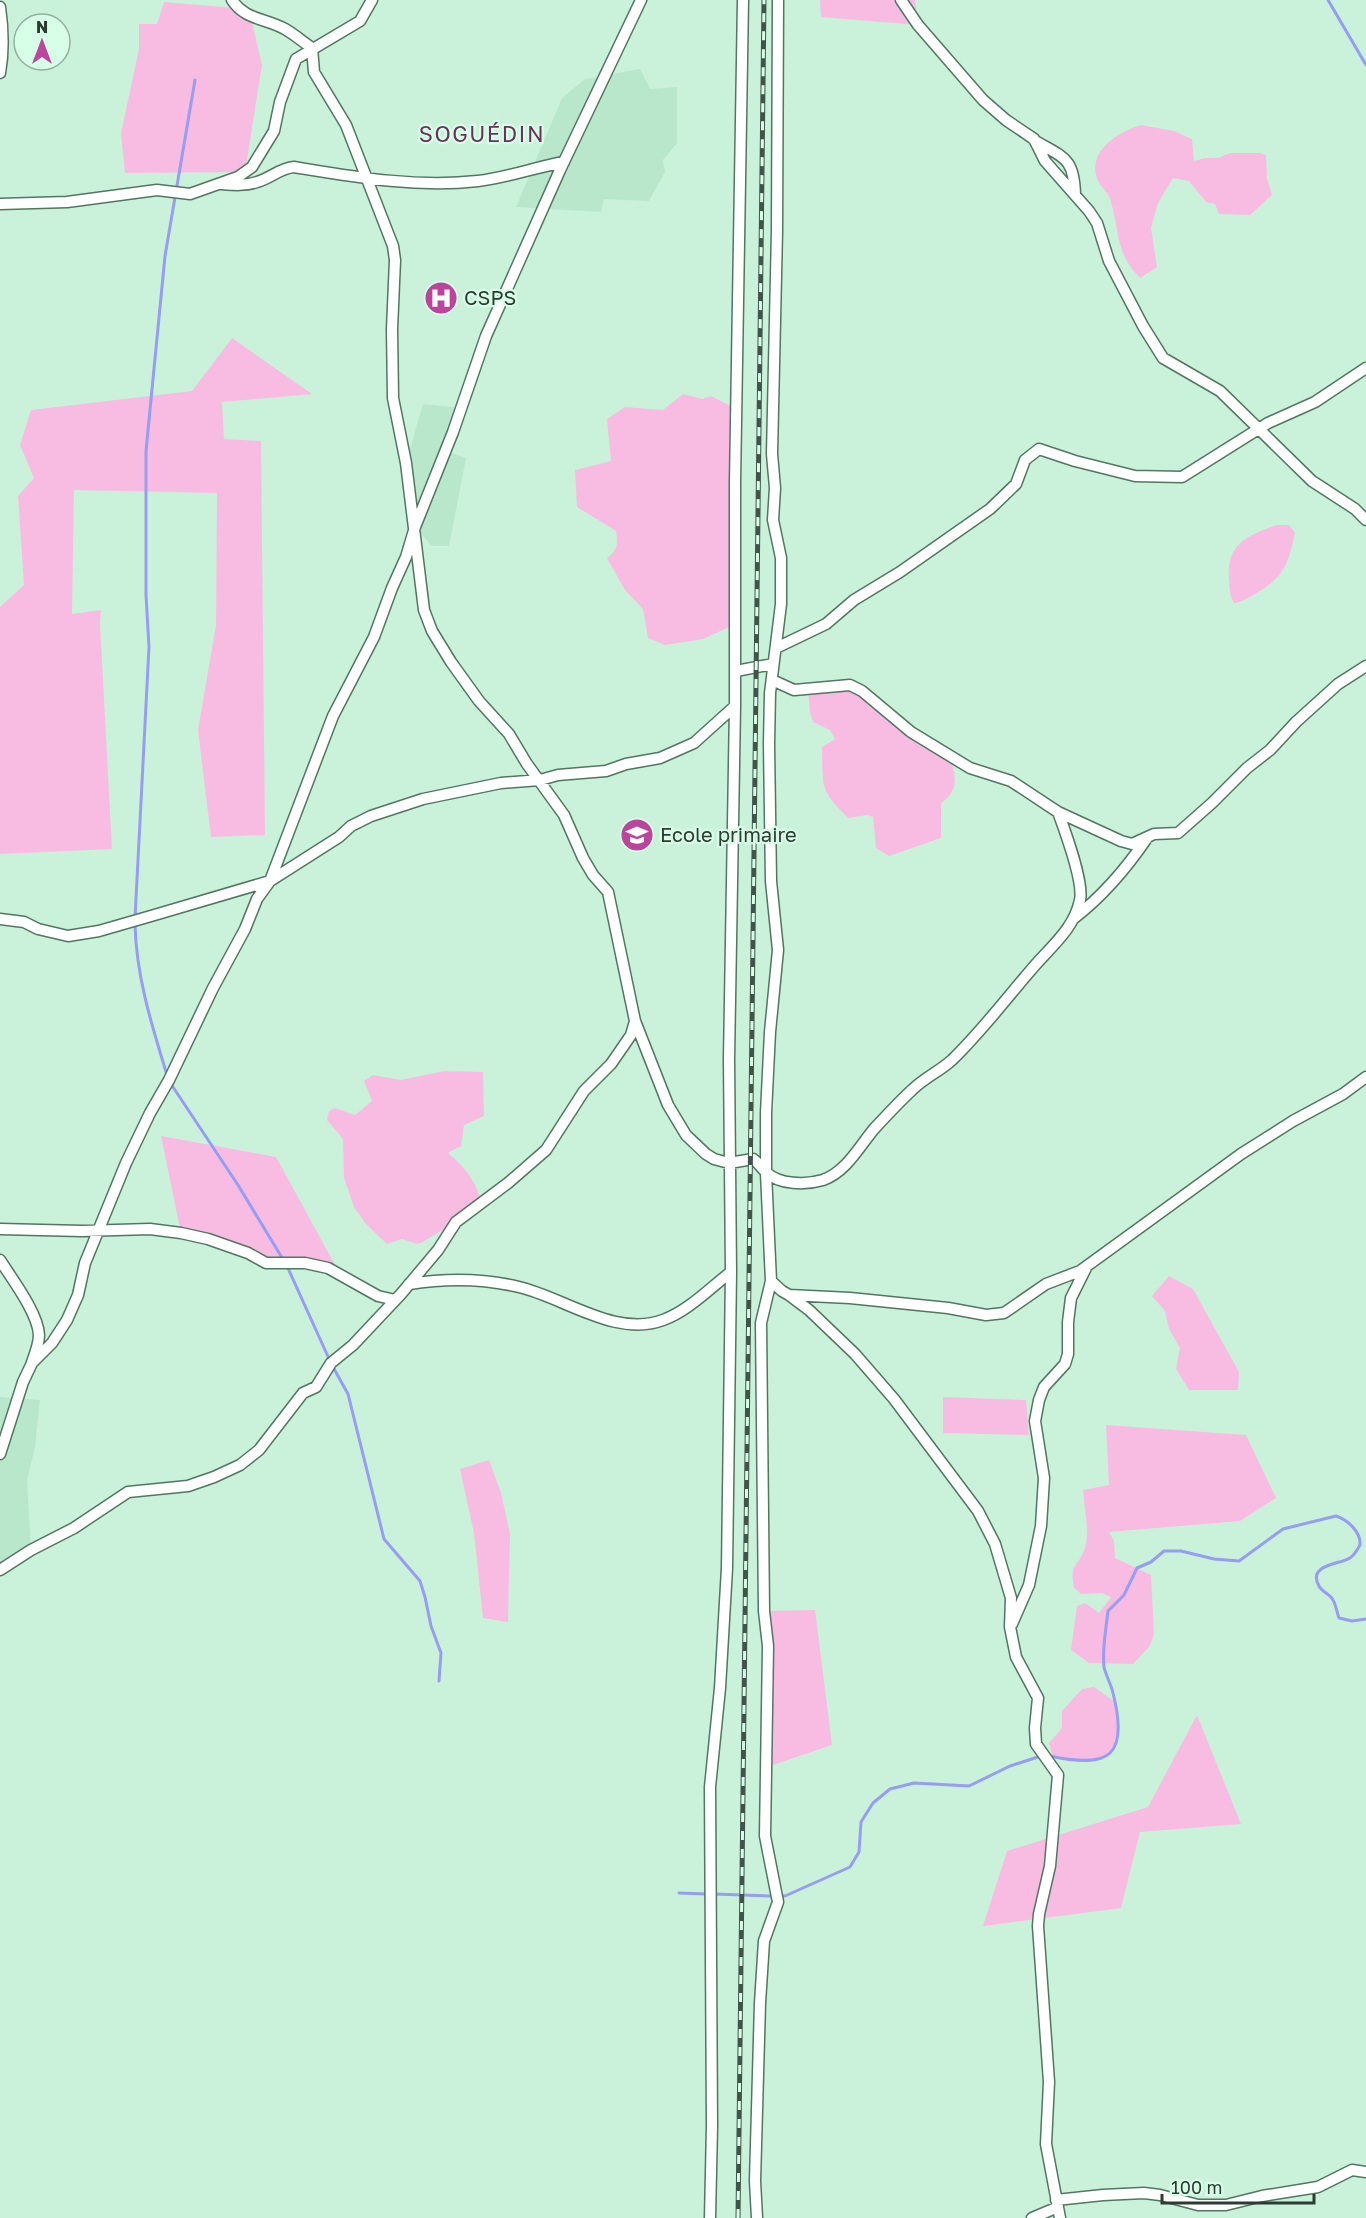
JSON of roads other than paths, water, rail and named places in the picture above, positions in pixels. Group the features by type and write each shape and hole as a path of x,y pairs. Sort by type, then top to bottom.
{"street":[{"path":"232,0 238,9 251,18 284,28 312,48 314,72 346,124 393,246 395,260 392,329 393,398 406,463 424,610 432,631 451,662 479,701 509,734 527,764 564,815 593,875 608,892 635,1021 668,1105 686,1135 706,1154 729,1163 753,1159 766,1173 781,1180 803,1183 823,1180 841,1169 913,1089 952,1060 968,1044 1033,967 1049,952 1073,920 1098,900 1128,867 1149,836"},
{"path":"0,204 66,202 157,190 190,194 238,177 252,167 274,131 279,102 296,59 360,21 372,0"},
{"path":"32,1363 52,1343 67,1320 78,1295 85,1263 97,1231 150,1113 245,929 257,900 270,881 333,716 374,638 453,432 486,336 564,162 641,0"},
{"path":"710,2218 712,2114 710,1787 720,1688 728,1568 735,482 743,0"},
{"path":"757,2218 755,2181 764,1941 778,1902 765,1836 768,1646 764,1611 760,1323 771,1281 766,1113 770,1032 778,950 771,881 769,744 773,664 781,604 780,558 773,520 775,488 772,454 777,231 778,0"},
{"path":"900,0 918,25 983,100 1006,120 1071,165 1075,175 1075,195"},
{"path":"0,7 2,62 0,73"},
{"path":"1034,140 1045,161 1097,223 1109,261 1143,326 1164,358 1220,391 1312,481 1354,509 1366,520"},
{"path":"219,184 242,185 258,182 285,168 294,167 368,179 425,184 480,181 564,162"},
{"path":"776,648 826,624 854,600 900,572 990,509 1016,484 1025,460 1039,449 1075,461 1136,476 1182,477 1268,423 1315,402 1366,368"},
{"path":"735,671 773,664"},
{"path":"772,680 794,690 850,685 862,691 911,732 970,768 1011,781 1058,812 1130,843 1136,843 1149,836 1178,833 1247,768 1270,750 1296,722 1338,684 1366,666"},
{"path":"0,919 24,922 38,929 68,936 99,931 270,881 339,837 351,825 423,799 558,775 606,771 626,764 660,758 694,743 735,706"},
{"path":"1058,812 1066,831 1080,890 1080,900 1073,920"},
{"path":"0,1570 31,1550 74,1528 128,1492 188,1486 214,1478 240,1465 259,1450 303,1393 316,1387 331,1363 352,1345 410,1284 438,1250 456,1222 546,1150 584,1091 611,1064 631,1035 635,1021"},
{"path":"789,1295 850,1298 996,1315 1012,1309 1046,1284 1088,1266 1241,1154 1293,1121 1343,1094 1366,1077"},
{"path":"0,1229 150,1230 208,1239 248,1253 266,1263 305,1263 328,1268 378,1296 395,1300"},
{"path":"0,1260 28,1306 38,1326 39,1338 0,1454"},
{"path":"1011,1627 1029,1585 1041,1526 1044,1478 1035,1421 1039,1400 1044,1387 1065,1364 1068,1354 1071,1298 1088,1266"},
{"path":"410,1284 460,1278 517,1286 547,1295 586,1314 620,1322 643,1324 663,1320 682,1310 731,1272"},
{"path":"771,1281 809,1310 855,1354 894,1399 978,1510 995,1544 1004,1571 1011,1598 1011,1627 1016,1657 1038,1698 1036,1744 1058,1775 1050,1866 1038,1926 1049,2082 1046,2144 1058,2208"},
{"path":"1032,2218 1103,2194 1144,2193 1198,2205 1226,2205 1262,2196 1318,2187 1352,2170 1366,2172"}],"waterway":[{"path":"1328,0 1366,65"},
{"path":"135,918 149,647 146,595 146,451 165,256 195,80"},
{"path":"135,924 142,982 167,1075"},
{"path":"171,1084 238,1185 284,1261"},
{"path":"287,1266 330,1361"},
{"path":"333,1367 348,1394 384,1539 420,1581 431,1626 441,1653 439,1681"},
{"path":"1050,1756 1071,1760 1101,1758 1110,1753 1116,1744 1117,1714 1104,1667 1104,1639 1108,1611 1124,1595 1137,1568 1151,1562 1164,1551 1181,1551 1214,1559 1239,1561 1283,1529 1336,1516 1353,1527 1360,1540 1360,1545 1350,1558 1326,1566 1317,1574 1316,1579 1320,1588 1333,1600 1339,1618 1352,1621 1366,1619"},
{"path":"780,1896 785,1896 850,1867 859,1852 861,1822 873,1803 890,1789 914,1783 969,1786 1010,1766 1041,1756"},
{"path":"679,1893 707,1894"},
{"path":"714,1894 773,1896"}],"railway":[{"path":"738,2218 764,0"}],"place":[{"name":"CSPS","path":"441,298"},
{"name":"Ecole primaire","path":"637,835"}],"district":[{"name":"SOGUÉDIN","path":"482,134"}]}
